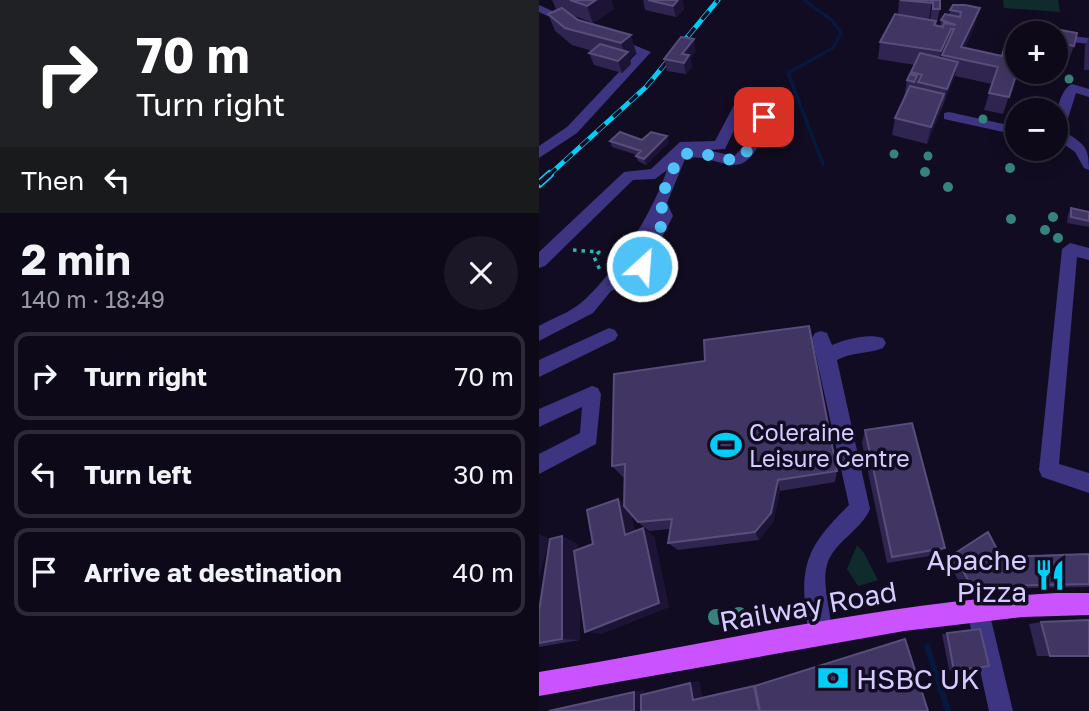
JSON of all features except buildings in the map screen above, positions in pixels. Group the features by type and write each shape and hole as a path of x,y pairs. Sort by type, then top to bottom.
{"main road":[{"name":"Railway Road","path":"539,684 820,633 978,611 1064,603 1089,604"}],"street":[{"path":"539,8 589,32 645,51 572,130 539,153"},
{"path":"1068,39 1089,41"},
{"path":"1068,99 1072,88 1089,93"},
{"path":"539,262 629,175 655,174 685,145 720,146 738,108 750,108 764,113 757,135 745,155 736,161 694,152 679,156 659,202 666,216 642,266 633,278 605,281 580,314 539,334"},
{"path":"949,116 1005,128"},
{"path":"1068,140 1080,149 1089,165"},
{"path":"1089,254 1070,249 1049,470 1089,483"},
{"path":"539,369 609,335"},
{"path":"820,633 812,574 822,545 860,509 824,347 877,343"},
{"path":"539,418 592,394 589,438 539,464"},
{"path":"978,611 1001,711"}],"path":[{"path":"564,249 599,252 594,257 605,281"}],"green space":[{"path":"1003,0 1058,0 1060,12 1004,8"},
{"path":"857,545 878,580 858,586 847,569"}],"waterway":[{"path":"804,0 833,21 841,33 833,48 788,73 823,164"},
{"path":"927,646 948,711"}],"railway":[{"path":"548,176 646,87 718,0"},
{"path":"539,184 550,174"}],"place":[{"name":"Coleraine Leisure Centre","path":"726,445"},
{"name":"Apache Pizza","path":"1050,575"},
{"name":"HSBC UK","path":"833,678"}],"route":[{"path":"642,266 666,216 659,202 667,191 679,156 694,152 736,161 745,155 764,117"}]}
